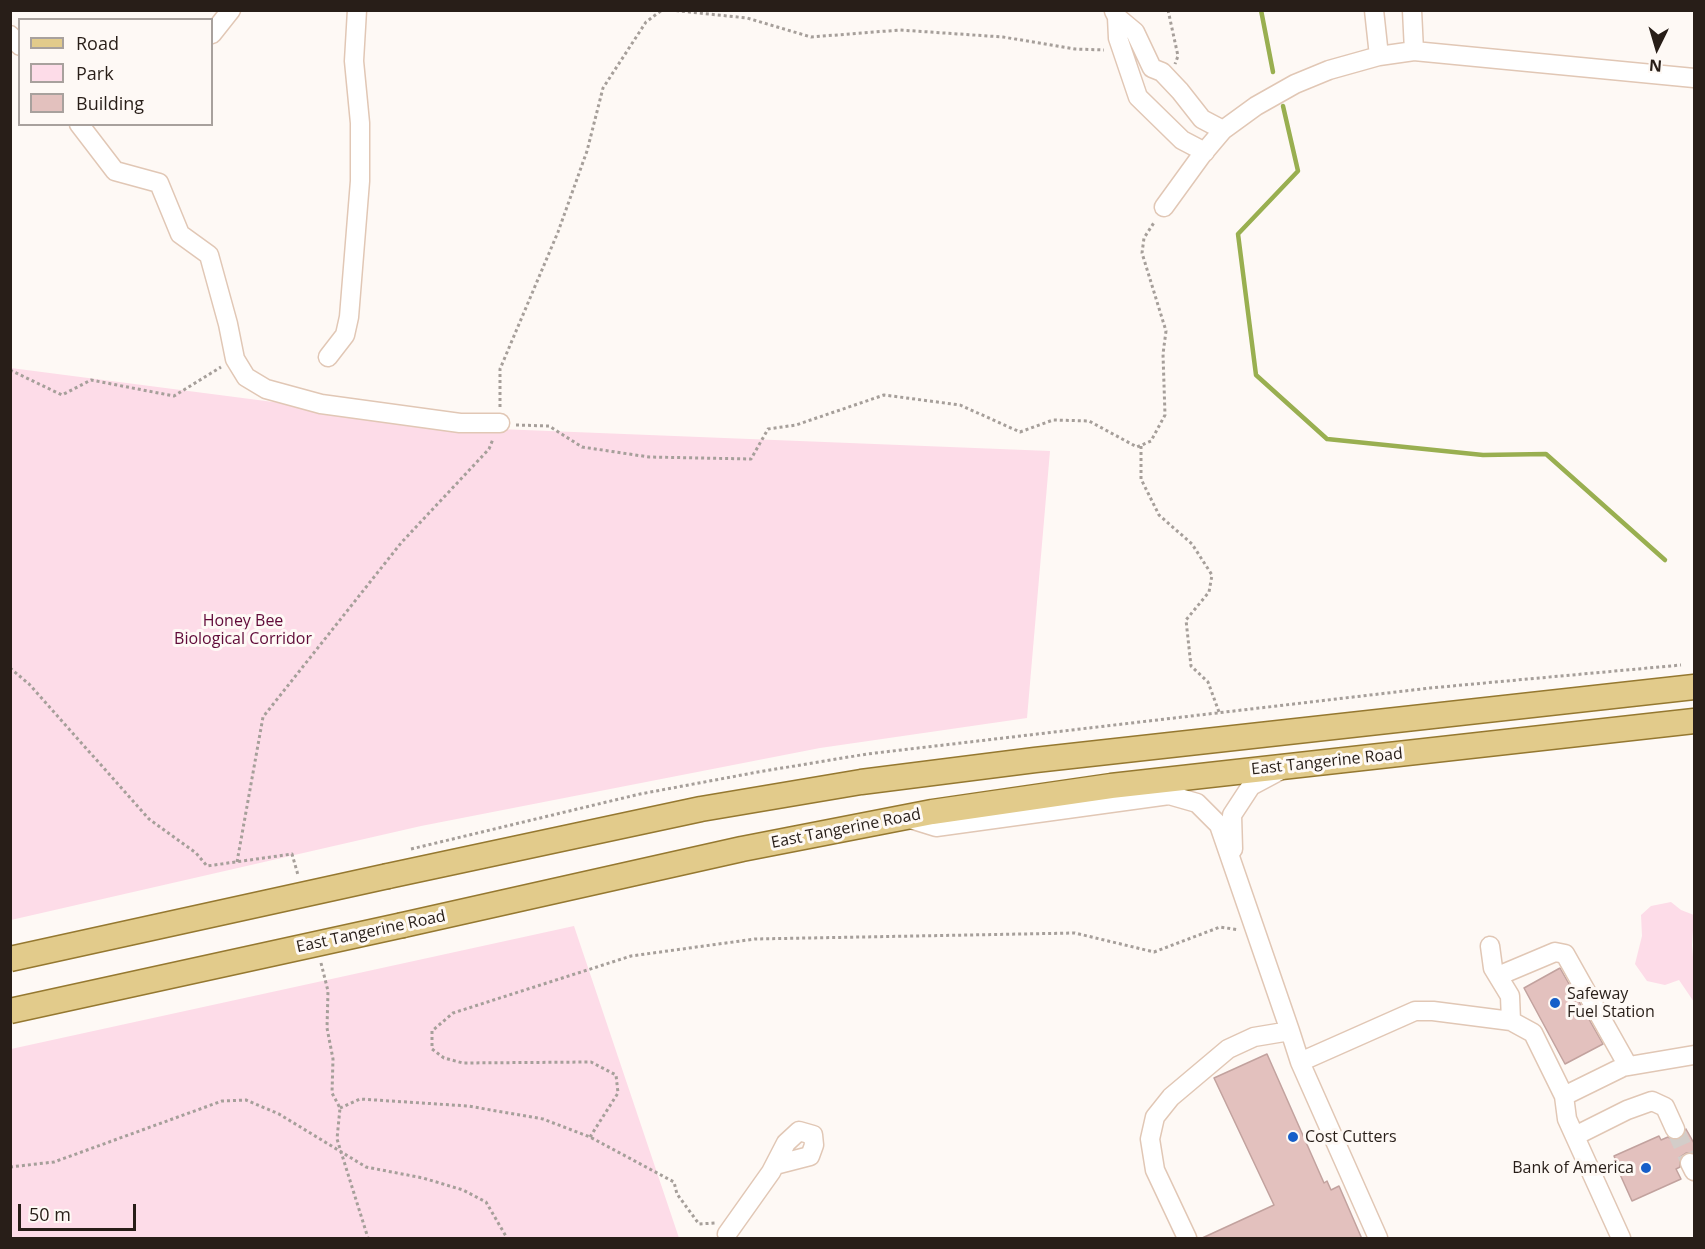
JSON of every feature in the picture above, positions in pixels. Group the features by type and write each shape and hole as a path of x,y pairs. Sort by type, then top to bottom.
{"main road":[{"name":"East Tangerine Road","path":"10,958 701,809 861,782 1035,760 1695,687"},
{"name":"East Tangerine Road","path":"10,1011 741,849 905,817 1024,798 1695,721"}],"street":[{"path":"213,33 231,10"},
{"path":"328,357 345,334 349,317 360,181 360,123 354,61 357,10"},
{"path":"1374,10 1379,56"},
{"path":"1412,10 1414,51"},
{"path":"1116,14 1118,38 1138,97 1182,140 1205,152"},
{"path":"1116,14 1135,32 1152,68 1162,72 1180,90 1202,119 1223,130"},
{"path":"1164,207 1223,130 1256,106 1295,84 1329,70 1379,56 1414,51 1695,78"},
{"path":"81,126 115,171 159,183 180,234 209,255 235,359 246,377 266,389 321,404 460,423 500,423"},
{"path":"1234,868 1232,815 1251,786 1289,766"},
{"path":"905,817 936,827 1169,795 1197,803 1219,825 1300,1062 1378,1239"},
{"path":"1490,946 1493,968 1510,996 1511,1021"},
{"path":"1498,976 1554,952 1565,954 1628,1066"},
{"path":"1300,1062 1415,1011 1433,1011 1511,1021 1533,1033 1564,1096 1567,1119 1621,1239"},
{"path":"1187,1239 1155,1170 1150,1139 1155,1117 1171,1097 1228,1048 1254,1037 1290,1031"},
{"path":"1564,1096 1628,1066 1695,1055"},
{"path":"1575,1136 1627,1110 1652,1101 1665,1107 1675,1129"},
{"path":"727,1234 775,1164"}],"path":[{"path":"237,862 263,717 401,543 489,448 500,423 500,369 558,232 587,151 603,88 646,22 662,10"},
{"path":"670,10 747,18 811,37 900,30 1004,37 1075,49 1122,50"},
{"path":"1168,10 1178,56 1168,78"},
{"path":"500,423 549,426 582,447 650,457 751,459 768,429 796,425 884,395 960,405 1020,432 1053,420 1089,421 1137,447 1151,441 1165,415 1163,354 1166,331 1142,253 1144,238 1164,207"},
{"path":"10,370 62,394 91,380 174,396 235,359"},
{"path":"1140,446 1141,479 1159,515 1192,544 1212,574 1209,592 1186,620 1191,666 1208,682 1219,712"},
{"path":"590,1137 618,1093 616,1075 591,1062 463,1063 444,1058 432,1048 432,1031 453,1013 631,956 755,939 1075,933 1154,952 1220,927 1256,932"},
{"path":"340,1108 360,1099 468,1106 543,1119 590,1137 674,1182 677,1194 699,1224 721,1222 727,1234"},
{"path":"10,1167 54,1162 222,1101 246,1100 279,1114 366,1167 423,1178 463,1190 486,1202 507,1239"}],"green space":[{"name":"Honey Bee Biological Corridor","path":"11,368 474,428 1050,451 1027,718 820,748 421,826 11,920"},
{"path":"1671,902 1681,910 1694,915 1692,945 1694,1002 1679,980 1665,985 1647,981 1635,964 1642,936 1641,915 1651,906"},
{"path":"574,926 679,1238 11,1238 11,1049"}],"building":[{"path":"1560,968 1603,1044 1565,1064 1524,988"},
{"path":"1267,1054 1324,1183 1327,1181 1331,1190 1339,1186 1362,1239 1200,1239 1274,1205 1214,1078"},
{"path":"1686,1129 1695,1145 1695,1153 1686,1153 1680,1157 1680,1167 1676,1169 1681,1179 1632,1201 1614,1161 1616,1161 1614,1156 1659,1136 1661,1140 1668,1137 1673,1140 1679,1139 1684,1135"}],"waterway":[{"path":"1261,10 1273,72"},
{"path":"1283,106 1298,171 1238,234 1256,375 1327,439 1483,455 1546,454 1665,560"}],"tunnel":[{"path":"1675,1129 1690,1163"}],"place":[{"name":"Safeway Fuel Station","path":"1555,1003"},
{"name":"Cost Cutters","path":"1293,1137"},
{"name":"Bank of America","path":"1646,1168"}]}
